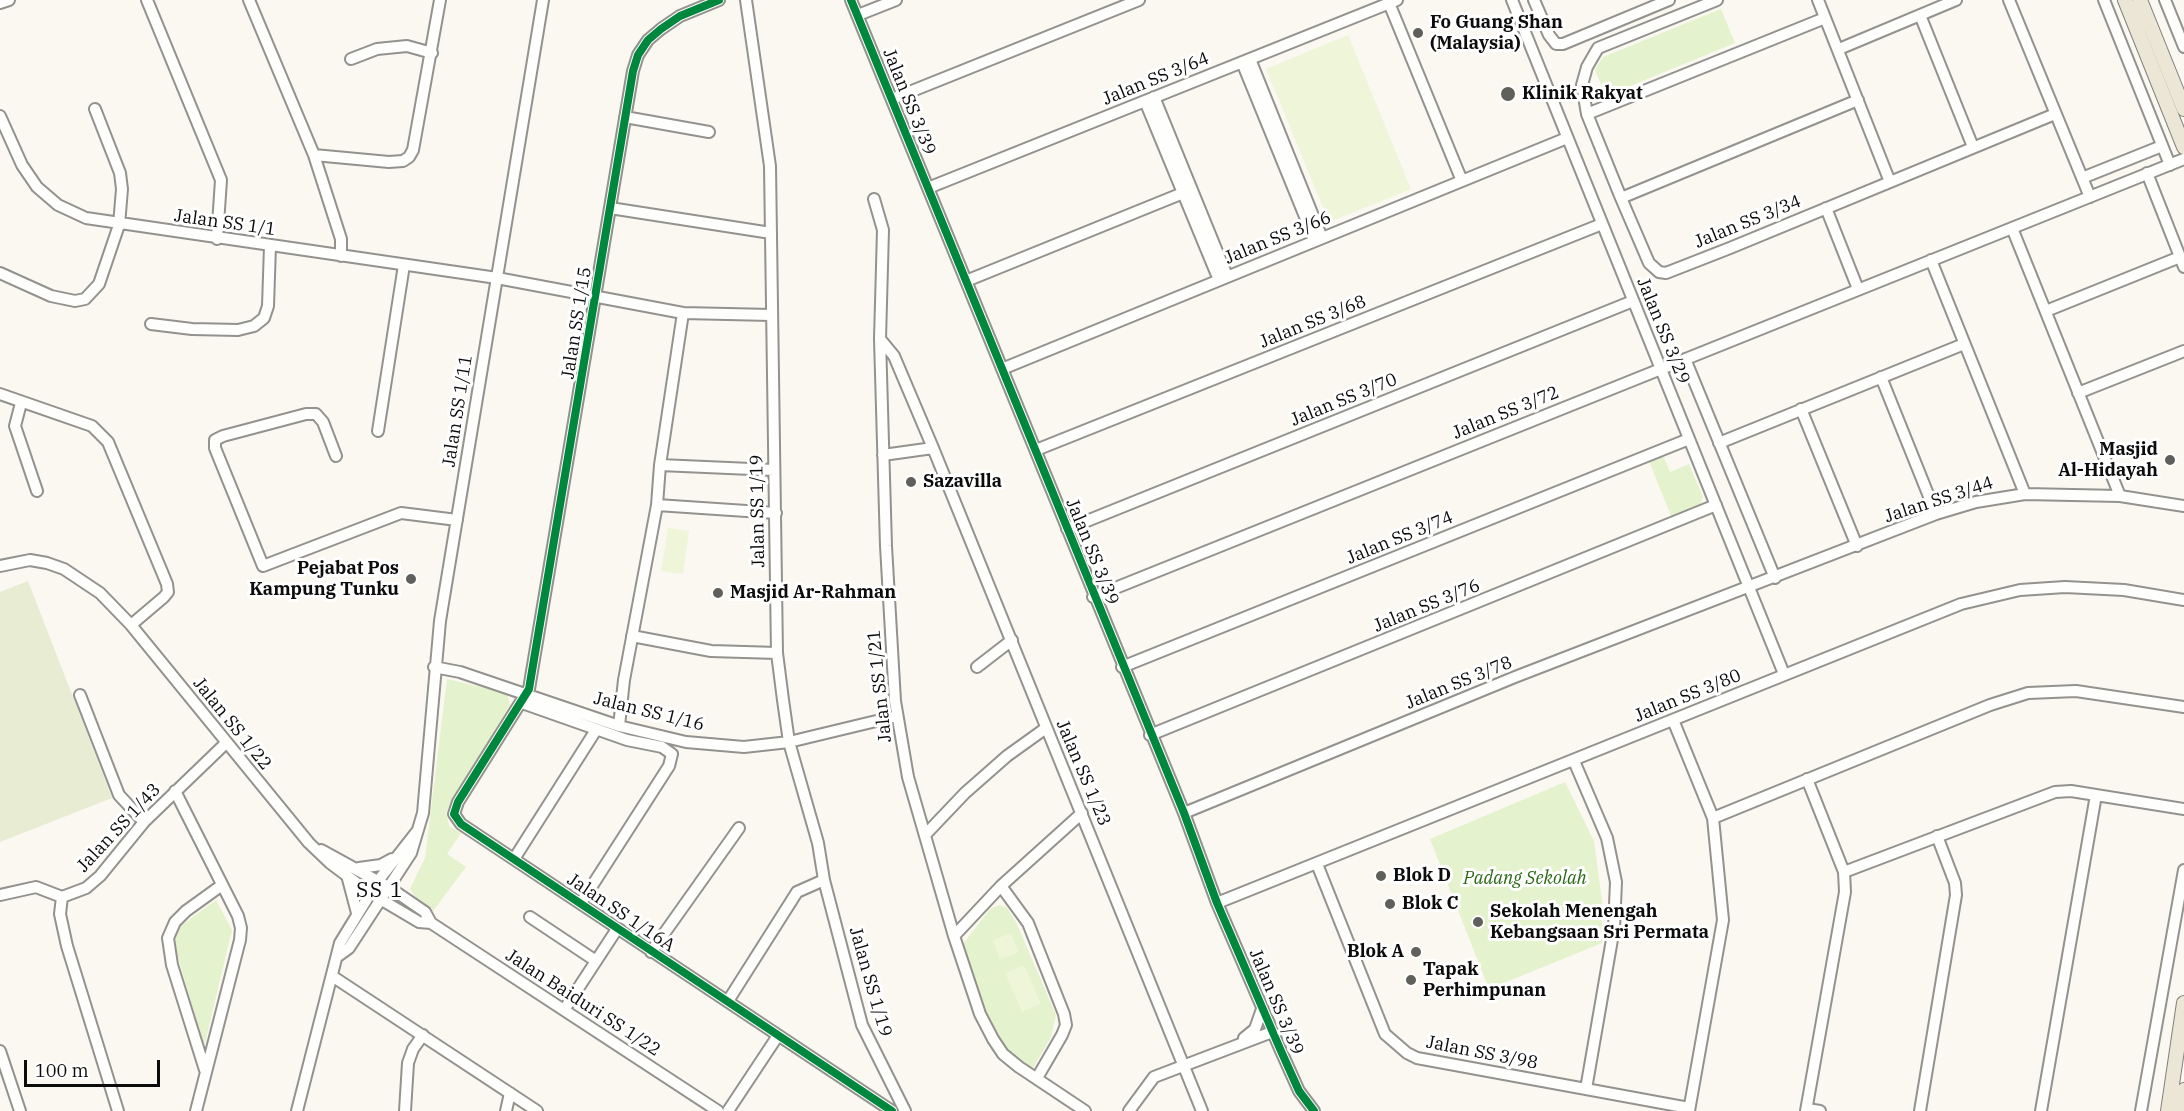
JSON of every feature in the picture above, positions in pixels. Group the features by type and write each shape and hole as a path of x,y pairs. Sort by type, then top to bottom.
{"main road":[{"path":"2125,0 2184,147"},
{"path":"2140,0 2184,109"},
{"path":"2168,1111 2184,1003"},
{"path":"2181,1111 2184,1090"}],"street":[{"path":"0,3 9,0"},
{"path":"147,0 157,35 221,180 217,239"},
{"path":"314,155 397,162 409,157 413,150 440,0"},
{"name":"Jalan SS 1/11","path":"362,916 381,900 390,888 418,830 426,783 434,667 543,0"},
{"name":"Jalan SS 1/15","path":"525,698 596,297 633,71 638,55 648,40 680,16 719,0"},
{"name":"Jalan SS 1/19","path":"746,0 770,166 777,653 789,742 818,843 824,879 862,1025 905,1111"},
{"name":"Jalan SS 3/39","path":"851,0 1036,450 1093,597 1184,813 1217,903 1299,1091 1314,1111"},
{"path":"858,15 896,0"},
{"path":"892,99 1139,0"},
{"name":"Jalan SS 3/29","path":"1512,0 1784,674"},
{"path":"1534,0 1549,35 1556,44 1563,44 1668,0"},
{"name":"Jalan SS 3/34","path":"1717,0 1598,48 1587,67 1582,85 1587,114 1649,263 1659,272 1666,273 2055,114"},
{"path":"1818,0 1890,182"},
{"path":"1839,49 1956,0"},
{"path":"2009,0 2090,197"},
{"path":"2104,0 2170,165"},
{"path":"2165,0 2184,47"},
{"path":"252,1 314,155 341,239 341,256"},
{"path":"1393,1 1462,180"},
{"name":"Jalan SS 3/64","path":"928,188 1393,1"},
{"path":"1920,15 1973,147"},
{"path":"1587,114 1825,18"},
{"path":"351,59 377,49 407,46 432,53"},
{"path":"1246,61 1318,239"},
{"path":"1150,99 1184,193 1223,278"},
{"path":"1150,99 1223,278"},
{"path":"1622,198 1858,99"},
{"path":"0,273 62,299 75,302 85,299 99,284 119,225 122,189 120,173 95,110"},
{"name":"Jalan SS 1/1","path":"0,116 22,165 37,187 58,205 86,218 119,225 497,279 683,313 771,315"},
{"path":"625,117 708,132"},
{"name":"Jalan SS 3/66","path":"1002,369 1568,138"},
{"path":"2082,178 2162,146"},
{"name":"Jalan SS 3/72","path":"1093,597 2184,159"},
{"path":"2046,311 2182,262 2147,173"},
{"path":"966,281 1184,193"},
{"name":"Jalan SS 1/21","path":"873,200 883,230 880,339 886,546 897,716 908,777 954,936 980,1014 993,1039 1003,1054 1085,1111"},
{"path":"610,208 771,233"},
{"path":"1826,208 1858,289"},
{"name":"Jalan SS 3/68","path":"1036,450 1602,224"},
{"path":"2012,228 2120,496"},
{"path":"151,324 192,329 238,330 254,326 264,318 268,306 270,246"},
{"path":"1930,260 2025,494"},
{"path":"378,431 404,265"},
{"name":"Jalan SS 3/70","path":"1067,529 1633,301"},
{"path":"619,726 632,636 657,504 660,465 683,313"},
{"name":"Jalan SS 1/23","path":"880,339 894,356 933,448 1202,1111"},
{"path":"1719,443 1964,344"},
{"path":"2078,393 2184,351"},
{"path":"1685,359 1775,578"},
{"path":"1881,377 1936,514"},
{"path":"0,394 92,426 108,442 167,584 168,592 164,597 131,624"},
{"path":"21,403 15,426 37,491"},
{"path":"1801,409 1857,546"},
{"path":"336,456 322,422 316,414 306,414 215,440 215,448 263,566 401,513 457,520"},
{"name":"Jalan SS 3/74","path":"1122,667 1689,439"},
{"path":"883,455 933,448"},
{"path":"660,465 774,470"},
{"name":"Jalan SS 3/44","path":"1749,588 1936,514 1976,502 2025,494 2120,496 2184,506"},
{"path":"657,504 776,513"},
{"name":"Jalan SS 3/76","path":"1150,735 1716,505"},
{"name":"Jalan SS 1/22","path":"0,566 30,560 64,569 100,593 131,624 309,843 347,877 370,893 419,922 431,923"},
{"name":"Jalan SS 3/78","path":"1184,813 1515,677 1749,588"},
{"name":"Jalan SS 3/80","path":"1217,903 1961,604 2020,590 2105,588 2184,600"},
{"path":"632,636 711,651 777,653"},
{"path":"977,667 1012,640"},
{"name":"Jalan SS 1/16","path":"434,667 460,672 596,730 627,740 662,747 672,754 669,766 581,903"},
{"path":"1713,818 1990,705 2028,693 2069,691 2184,707"},
{"path":"80,695 119,795 144,822"},
{"name":"Jalan SS 1/16","path":"525,698 619,726 686,742 744,747 789,742 897,716"},
{"name":"Jalan SS 1/16A","path":"525,698 458,802 454,814 461,824 581,903 616,929 728,1001 777,1037 892,1111"},
{"path":"1673,720 1713,818 1723,920 1689,1109"},
{"path":"925,835 965,793 1007,756 1046,728"},
{"path":"514,859 596,730"},
{"name":"Jalan SS 1/43","path":"62,897 86,888 100,876 144,822 226,743"},
{"path":"1574,761 1607,838 1616,882 1614,928 1586,1089"},
{"path":"1807,779 1844,872 1845,892 1806,1110 1820,1111"},
{"path":"175,791 238,916 240,940 196,1111"},
{"path":"1844,872 2055,792 2071,791 2184,809"},
{"path":"2041,1111 2096,795"},
{"path":"954,936 1001,886 1082,813"},
{"path":"651,952 739,828"},
{"path":"1920,1111 1956,895 1955,883 1937,836"},
{"name":"Jalan SS 1/22","path":"309,843 390,888 424,912 431,923"},
{"path":"355,868 381,865 403,857 402,887 408,900"},
{"name":"Jalan SS 1/11","path":"362,916 370,893 378,881 403,857"},
{"name":"Jalan SS 3/98","path":"1317,864 1385,1034 1396,1046 1417,1058 1689,1109"},
{"path":"2141,1111 2184,870"},
{"path":"297,1111 338,956 349,948 362,916 347,877"},
{"path":"728,1001 797,892 824,879"},
{"path":"205,1070 172,965 168,938 181,917 222,885"},
{"path":"1001,886 1028,923 1065,1014 1066,1025 1062,1035 1037,1078"},
{"path":"0,895 36,887 62,897 60,914 67,946 118,1111"},
{"path":"362,916 386,909 398,910"},
{"path":"530,917 596,961"},
{"name":"Jalan Baiduri SS 1/22","path":"431,923 718,1111"},
{"path":"564,1010 616,929"},
{"path":"332,976 537,1111"},
{"path":"1231,1046 1255,1029 1262,1008"},
{"path":"1129,1111 1154,1077 1183,1064 1272,1032"},
{"path":"405,1111 408,1064 413,1049 423,1035"},
{"path":"728,1111 777,1037"},
{"path":"0,1051 4,1081 20,1111"},
{"path":"506,1111 510,1093"}],"green space":[{"path":"1721,9 1735,43 1606,96 1595,70 1603,57"},
{"path":"1348,35 1411,189 1329,222 1266,69"},
{"path":"1663,456 1670,472 1689,464 1703,497 1700,505 1671,516 1649,461"},
{"path":"668,528 689,531 683,574 661,571"},
{"path":"28,581 112,798 0,842 0,592"},
{"path":"447,679 507,693 510,705 446,812 449,826 461,833 447,854 466,867 433,911 416,898 410,889 425,858"},
{"name":"Padang Sekolah","path":"1565,782 1594,841 1602,901 1602,943 1489,989 1430,839"},
{"path":"216,900 232,930 204,1047 171,933"},
{"path":"999,905 1007,908 1016,922 1056,1015 1051,1037 1032,1070 1008,1054 985,1014 963,944 990,909"},
{"path":"1011,933 1019,952 1000,960 993,940"},
{"path":"1024,965 1041,1004 1022,1012 1005,973"}],"cycle path":[{"path":"719,0 680,16 648,40 638,55 633,71 529,689 458,802 454,814 461,824 892,1111"},
{"path":"851,0 1184,813 1217,903 1299,1091 1314,1111"}],"place":[{"name":"Fo Guang Shan (Malaysia)","path":"1418,33"},
{"name":"Klinik Rakyat","path":"1508,94"},
{"name":"Masjid Al-Hidayah","path":"2170,460"},
{"name":"Sazavilla","path":"911,482"},
{"name":"Pejabat Pos Kampung Tunku","path":"411,579"},
{"name":"Masjid Ar-Rahman","path":"718,593"},
{"name":"Blok D","path":"1381,876"},
{"name":"Blok C","path":"1390,904"},
{"name":"Sekolah Menengah Kebangsaan Sri Permata","path":"1478,922"},
{"name":"Blok A","path":"1416,952"},
{"name":"Tapak Perhimpunan","path":"1411,980"}],"district":[{"name":"SS 1","path":"380,891"}]}
